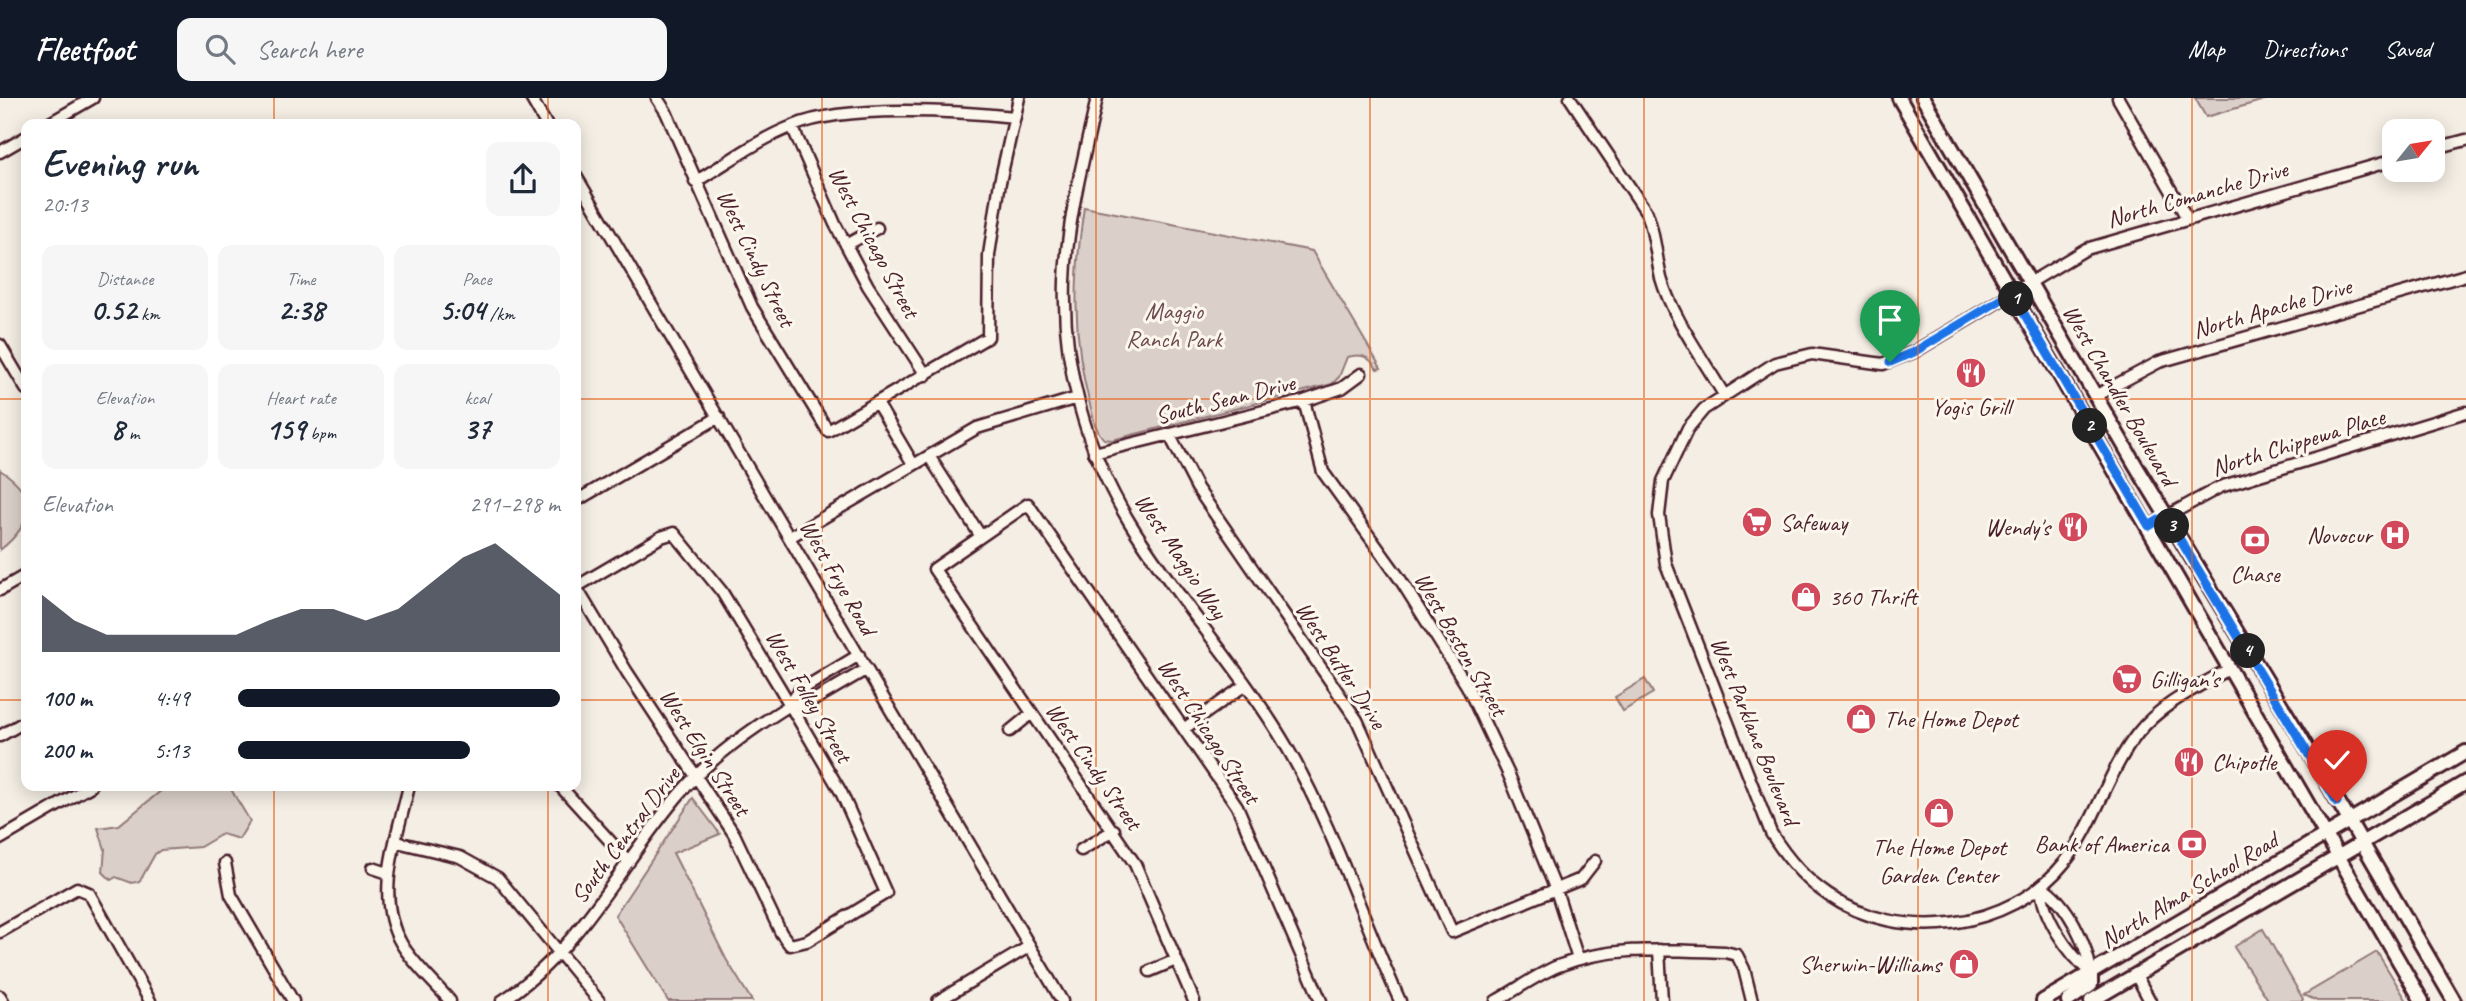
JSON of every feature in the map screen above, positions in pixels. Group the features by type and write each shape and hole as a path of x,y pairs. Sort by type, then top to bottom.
{"main road":[{"name":"West Chandler Boulevard","path":"1899,98 2021,288 2095,396 2454,1001"},
{"name":"West Chandler Boulevard","path":"1923,98 2149,526 2421,1001"},
{"name":"North Alma School Road","path":"2043,1001 2466,752"},
{"name":"North Alma School Road","path":"2091,1001 2466,782"},
{"path":"2068,1001 2091,985 2091,973"}],"street":[{"path":"57,119 93,98"},
{"path":"531,98 543,119"},
{"name":"West Cindy Street","path":"657,98 666,112 752,307 828,431 877,403"},
{"path":"913,464 877,403 988,337 989,255 1000,182 1019,98"},
{"name":"West Maggio Way","path":"1097,98 1070,225 1065,280 1077,398 1094,453 1131,524 1287,748 1305,782 1400,1001"},
{"path":"1570,98 1647,214 1655,235 1661,278 1670,300 1724,395"},
{"path":"2118,98 2187,218"},
{"path":"695,181 792,126 830,115 965,112 1015,117"},
{"name":"West Chicago Street","path":"792,126 846,245 868,286 926,375"},
{"path":"0,152 21,140"},
{"path":"2445,146 2466,140"},
{"name":"North Comanche Drive","path":"2021,288 2085,249 2382,163"},
{"name":"West Frye Road","path":"581,184 1062,1001"},
{"path":"846,245 877,229"},
{"name":"North Apache Drive","path":"2095,396 2159,362 2466,275"},
{"name":"West Parklane Boulevard","path":"2021,288 1914,352 1883,364 1802,355 1775,363 1704,409 1688,428 1668,465 1659,508 1660,541 1665,564 1758,804 1782,850 1812,884 1829,896 1872,917 1891,922 1929,925 1966,920 2012,906 2041,886 2064,863 2090,824 2138,732 2164,708 2229,669"},
{"path":"0,345 21,381"},
{"name":"South Sean Drive","path":"1094,453 1304,401 1342,388 1361,374"},
{"path":"790,537 977,428 1077,398"},
{"name":"West Boston Street","path":"1304,401 1323,472 1400,579 1467,686 1509,775 1556,890 1578,959"},
{"name":"North Chippewa Place","path":"2149,526 2220,487 2466,412"},
{"path":"581,498 719,417"},
{"name":"West Butler Drive","path":"1169,434 1197,488 1357,720 1452,932 1556,890"},
{"path":"929,456 979,536"},
{"name":"West Chicago Street","path":"979,536 1027,504 1237,806 1321,1001"},
{"name":"West Folley Street","path":"581,584 661,537 674,533 722,593 841,792 886,892 807,941 790,945"},
{"name":"West Cindy Street","path":"979,536 934,569 1135,864 1194,1001"},
{"path":"0,590 21,578"},
{"name":"West Elgin Street","path":"581,595 627,671 734,834 780,933 790,945"},
{"name":"South Central Drive","path":"502,1001 560,953 696,776 731,744 790,705 799,691 859,655"},
{"name":"South Central Drive","path":"790,705 807,704 867,669"},
{"path":"1185,728 1245,685"},
{"path":"1010,731 1032,713"},
{"path":"0,736 21,724"},
{"path":"0,839 82,791"},
{"path":"408,791 388,873 390,911 401,943 450,1001"},
{"path":"565,791 629,862"},
{"path":"1082,850 1114,830"},
{"path":"397,842 460,857 482,867 513,894 599,1001"},
{"path":"1556,890 1581,879 1595,861"},
{"path":"225,863 231,895 293,1001"},
{"path":"373,868 388,873"},
{"path":"2041,886 2054,894 2087,949 2091,973"},
{"path":"2041,886 2042,902 2074,958 2091,973"},
{"path":"0,932 77,888 89,893 150,1001"},
{"path":"937,1001 1030,946"},
{"path":"1496,1001 1555,967 1578,959 1635,949 1725,952 1737,956 1744,969 1752,1001"},
{"path":"1658,950 1662,1001"},
{"path":"1150,971 1176,960"},
{"path":"2136,975 2151,1001"},
{"path":"0,996 3,1001"}],"green space":[{"path":"2195,98 2271,98 2206,117"},
{"name":"Maggio Ranch Park","path":"1084,207 1312,251 1381,368 1377,369 1364,357 1347,357 1339,377 1332,384 1112,440 1104,439 1096,428 1080,355 1076,306"},
{"path":"0,470 21,488 21,528 0,550"},
{"path":"1645,679 1653,693 1623,711 1615,697"},
{"path":"161,791 232,791 250,821 239,839 222,834 200,847 161,850 155,854 140,881 132,883 116,877 111,880 103,872 105,849 98,828 119,825"},
{"path":"693,798 720,834 673,853 726,959 752,1001 668,1001 615,915"},
{"path":"2263,929 2302,1001 2269,1001 2234,947"},
{"path":"2377,952 2407,1001 2317,1001 2304,995"}],"place":[{"name":"Yogis Grill","path":"1971,373"},
{"name":"Safeway","path":"1757,522"},
{"name":"Wendy's","path":"2073,527"},
{"name":"Novocur","path":"2395,535"},
{"name":"Chase","path":"2255,540"},
{"name":"360 Thrift","path":"1806,597"},
{"name":"Gilligan's","path":"2127,679"},
{"name":"The Home Depot","path":"1861,719"},
{"name":"Chipotle","path":"2189,762"},
{"name":"The Home Depot Garden Center","path":"1939,813"},
{"name":"Bank of America","path":"2192,844"},
{"name":"Sherwin-Williams","path":"1964,964"}],"route":[{"path":"1890,362 1914,352 2012,293 2149,526 2166,516 2300,736 2337,802"}]}
